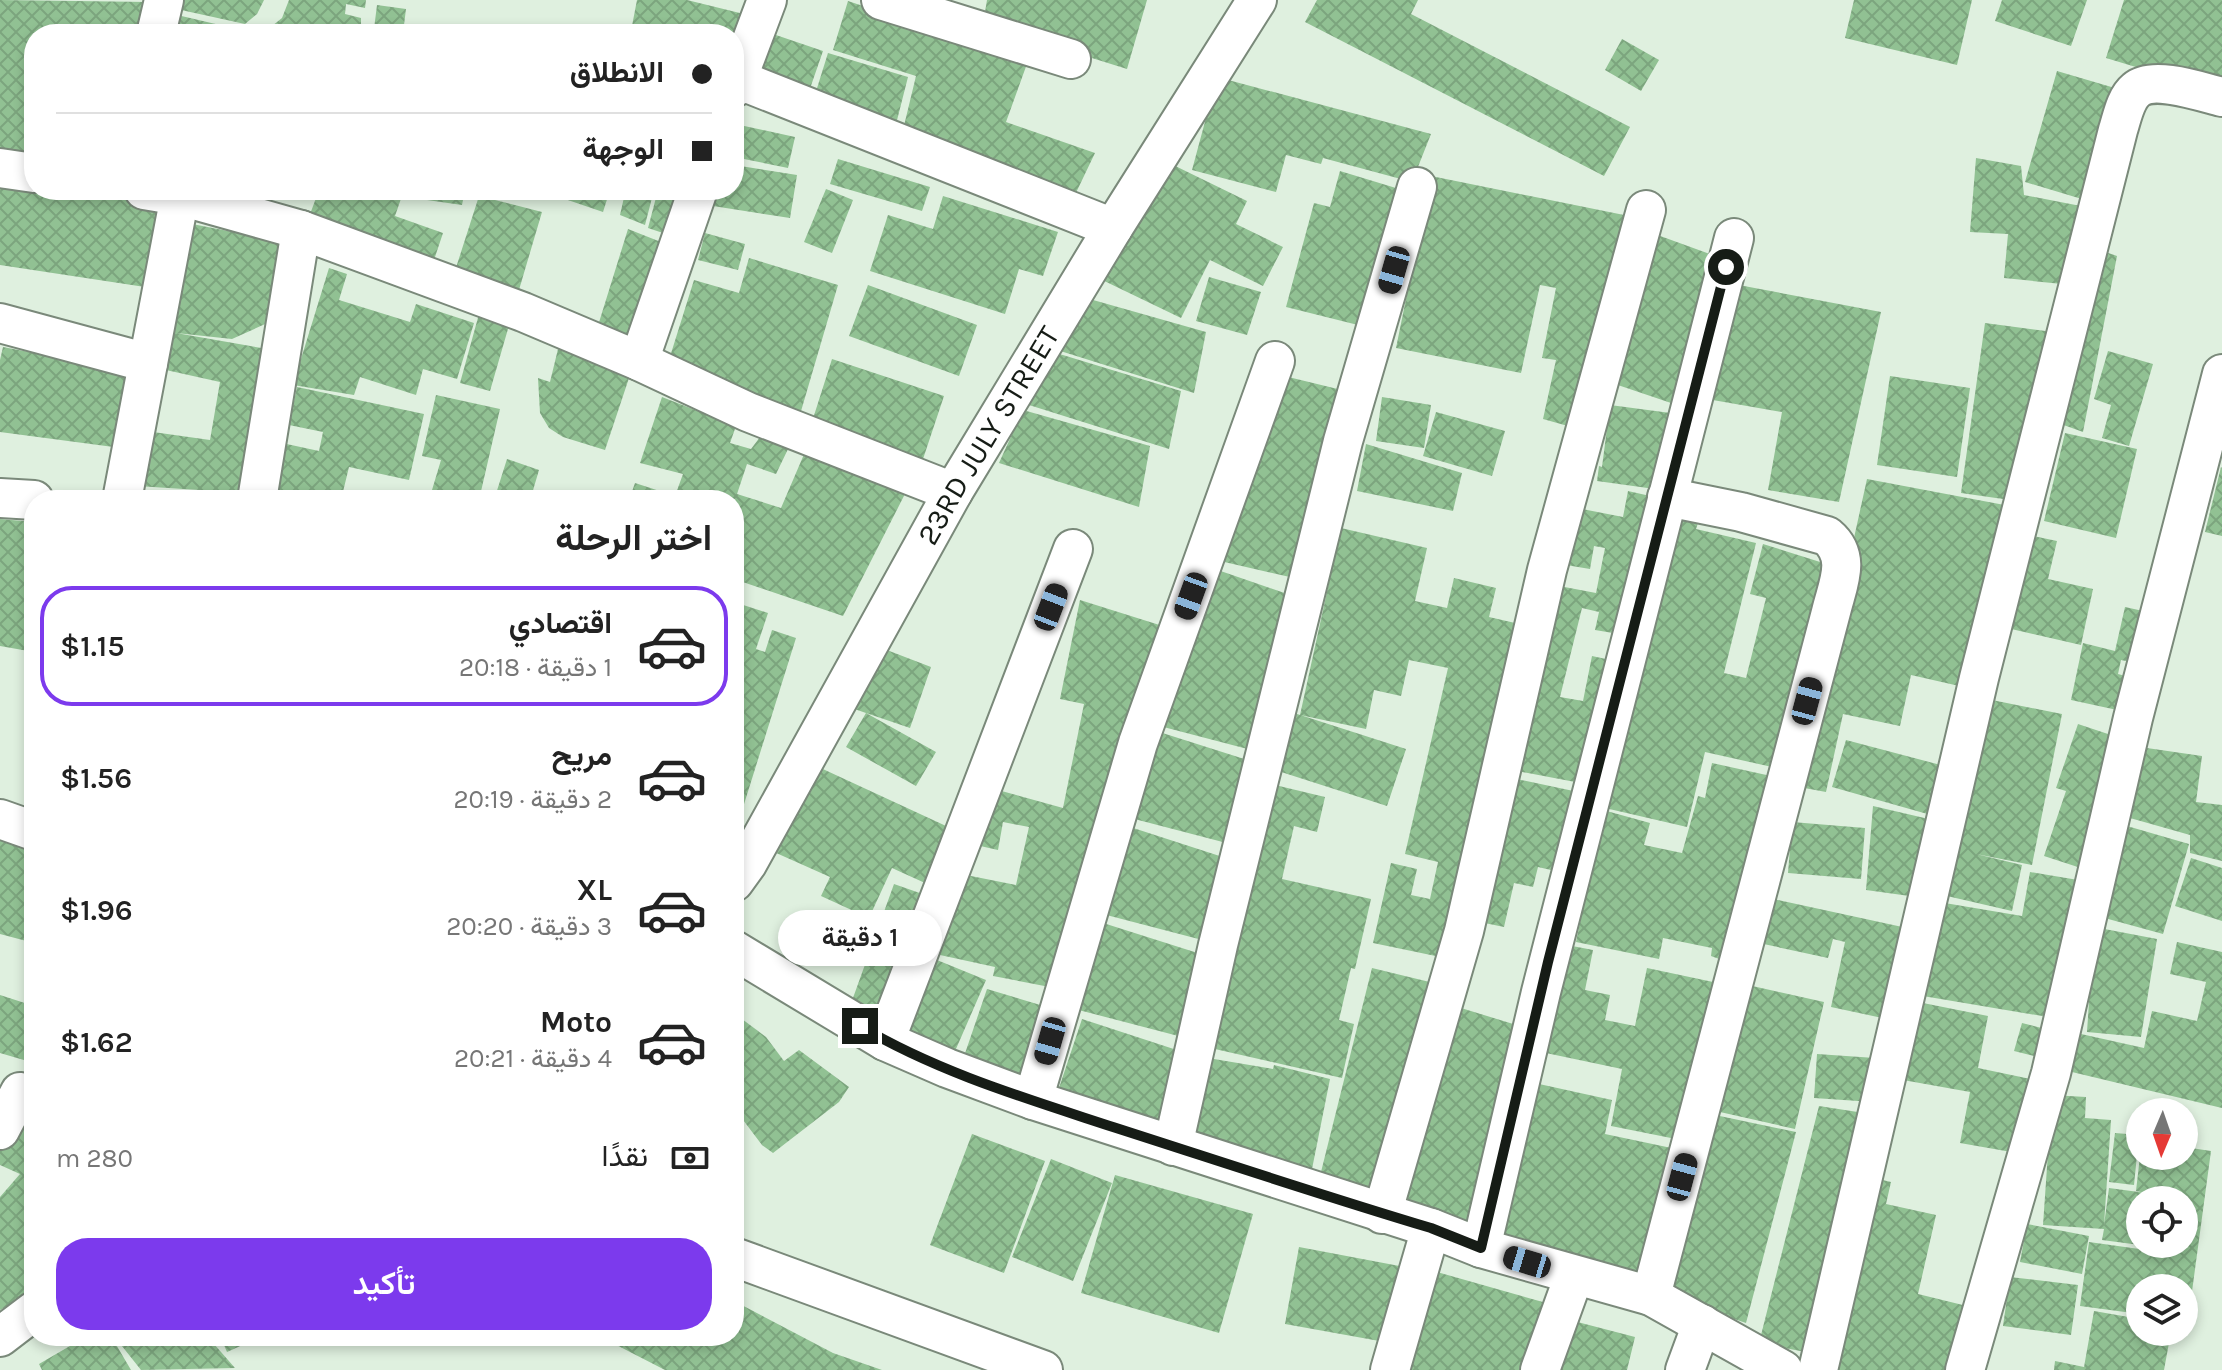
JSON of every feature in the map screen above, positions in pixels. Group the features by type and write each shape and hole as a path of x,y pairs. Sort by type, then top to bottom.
{"street":[{"path":"158,24 164,0"},
{"path":"744,60 767,0"},
{"path":"881,0 1071,59"},
{"name":"23RD JULY STREET","path":"744,868 953,492 1113,228 1257,0"},
{"path":"1818,1370 1979,678 2118,130 2128,101 2141,87 2158,83 2222,97"},
{"path":"744,87 1113,228"},
{"path":"0,168 24,172"},
{"path":"1173,1146 1218,945 1343,441 1417,187"},
{"path":"124,490 148,363 167,200"},
{"path":"196,200 301,230 523,312 748,412 953,492"},
{"path":"639,361 695,200"},
{"path":"1382,1214 1464,931 1547,570 1646,210"},
{"path":"259,490 301,230"},
{"path":"1481,1248 1541,992 1734,238"},
{"path":"0,323 148,363"},
{"path":"1033,1100 1138,743 1275,361"},
{"path":"1965,1370 2051,1073 2133,718 2222,374"},
{"path":"1651,1296 1842,557 1838,545 1827,536 1741,512 1667,497"},
{"path":"0,498 24,499"},
{"path":"885,1041 1073,549"},
{"path":"0,819 24,827"},
{"path":"744,956 885,1041 947,1068 1033,1100 1431,1228 1481,1248 1651,1296 1783,1370"},
{"path":"0,1130 18,1091"},
{"path":"1390,1370 1431,1228"},
{"path":"744,1261 1043,1370"},
{"path":"1540,1370 1574,1276"},
{"path":"0,1337 24,1319"},
{"path":"1685,1370 1702,1324"}],"building":[{"path":"0,0 149,2 145,24 24,24 24,159 0,155"},
{"path":"174,0 264,0 257,14 245,24 172,8"},
{"path":"289,0 366,0 365,8 346,4 345,14 361,18 361,24 274,24 282,18"},
{"path":"637,0 687,0 756,17 744,26 632,24"},
{"path":"987,0 1147,0 1127,69 983,24"},
{"path":"1317,0 1418,0 1411,14 1630,127 1604,176 1305,22"},
{"path":"1854,0 1972,0 1957,65 1845,38"},
{"path":"2002,0 2087,0 2071,46 1995,21"},
{"path":"2124,0 2222,0 2222,93 2106,58"},
{"path":"848,1 1028,61 1006,122 1095,153 1073,199 902,134 916,76 833,50"},
{"path":"377,5 406,9 404,24 375,24"},
{"path":"173,14 216,24 170,24"},
{"path":"773,34 823,51 805,103 744,71"},
{"path":"1622,39 1659,60 1641,91 1605,70"},
{"path":"828,53 908,77 894,132 813,101"},
{"path":"2057,71 2125,91 2095,203 2025,182"},
{"path":"1217,77 1431,134 1412,182 1323,158 1321,164 1286,155 1276,192 1192,170"},
{"path":"744,126 795,137 788,168 744,159"},
{"path":"1976,158 2021,166 2024,195 2091,208 2072,285 2004,278 2008,234 1970,232"},
{"path":"838,159 930,187 922,211 830,184"},
{"path":"1163,160 1247,201 1236,224 1283,247 1263,286 1210,260 1181,318 1096,277"},
{"path":"744,167 797,175 790,218 713,206 714,200 744,200"},
{"path":"1340,171 1409,192 1370,328 1286,307 1314,203 1330,207"},
{"path":"1431,176 1624,215 1575,428 1543,419 1556,360 1542,358 1556,288 1540,285 1521,373 1396,348"},
{"path":"0,178 24,186 24,200 163,202 145,287 0,265"},
{"path":"826,189 853,200 832,253 804,242"},
{"path":"943,196 1058,232 1043,276 1019,269 1005,314 870,271 888,215 933,229"},
{"path":"315,200 401,200 395,216 443,233 431,269 306,225"},
{"path":"427,200 463,200 462,205"},
{"path":"478,200 495,200 542,212 516,300 453,277"},
{"path":"568,200 607,200 603,212"},
{"path":"623,200 651,200 645,225 620,215"},
{"path":"655,200 688,200 675,237 648,228"},
{"path":"182,222 290,243 274,320 232,339 176,333 267,349 246,490 137,486 146,431 210,440 220,382 157,368"},
{"path":"628,229 671,246 633,347 596,332"},
{"path":"705,233 745,244 738,270 698,260"},
{"path":"1652,233 1718,257 1674,404 1606,381"},
{"path":"2094,248 2117,256 2083,432 2058,423"},
{"path":"749,258 838,285 799,418 668,363 694,280 739,293"},
{"path":"329,268 347,274 339,300 410,322 416,304 474,323 457,379 423,369 416,395 360,377 354,395 293,385"},
{"path":"1209,277 1261,292 1247,335 1196,321"},
{"path":"1728,283 1881,312 1839,502 1768,490 1782,412 1707,399"},
{"path":"868,285 977,325 959,376 849,336"},
{"path":"1079,296 1206,332 1194,393 1054,349"},
{"path":"479,314 510,322 490,391 460,383"},
{"path":"1985,323 2061,333 2017,501 1961,493"},
{"path":"3,347 133,372 121,448 0,432 0,360"},
{"path":"558,349 632,369 605,450 563,437 549,428 540,413 538,378 550,382"},
{"path":"2108,351 2153,364 2129,446 2102,438 2111,405 2094,399"},
{"path":"1053,352 1181,391 1169,449 1029,405"},
{"path":"832,359 944,396 921,465 810,428"},
{"path":"1276,374 1350,392 1303,580 1220,561"},
{"path":"1890,376 1970,388 1957,477 1877,465"},
{"path":"297,387 424,414 409,480 349,467 343,490 273,490 282,443 319,451 323,432 289,425"},
{"path":"436,395 500,409 481,490 432,490 441,460 422,456"},
{"path":"662,397 736,426 730,443 751,449 760,437 789,447 776,474 747,464 738,490 677,490 683,474 640,463"},
{"path":"1382,397 1431,405 1424,448 1376,441"},
{"path":"1610,405 1678,414 1662,490 1597,481 1599,466 1602,467"},
{"path":"1023,410 1150,446 1139,507 999,463"},
{"path":"1436,412 1505,431 1492,476 1423,456"},
{"path":"2065,433 2137,449 2116,538 2044,521"},
{"path":"1366,444 1462,473 1453,511 1357,491"},
{"path":"805,452 909,486 843,616 744,582 744,496 781,508"},
{"path":"507,459 539,470 533,490 497,490"},
{"path":"2222,468 2222,536 2205,532"},
{"path":"1867,479 2015,507 1968,688 1911,675 1900,726 1843,714 1826,792 1799,787"},
{"path":"635,483 657,490 633,490"},
{"path":"1628,491 1659,498 1625,635 1595,630 1599,612 1582,608 1560,697 1583,701 1592,656 1615,661 1591,785 1517,771 1554,585 1596,593 1605,548 1594,546 1590,569 1566,565 1577,508 1623,517"},
{"path":"1672,507 1702,511 1696,529 1756,543 1724,673 1746,678 1766,598 1750,594 1763,544 1836,567 1781,769 1705,752 1687,827 1605,808"},
{"path":"0,519 24,521 24,650 0,646"},
{"path":"1341,528 1427,548 1415,601 1447,608 1454,578 1496,588 1489,617 1532,627 1450,959 1373,943 1391,863 1417,869 1411,895 1430,899 1438,862 1405,854 1448,668 1409,660 1401,696 1374,690 1366,729 1300,715"},
{"path":"2028,535 2057,541 2048,579 2093,589 2081,645 2007,628"},
{"path":"1209,567 1296,597 1259,752 1152,724"},
{"path":"1080,600 1169,628 1060,989 993,976 995,967 940,955 956,873 1016,885 1029,827 1003,822 998,850 967,843 987,787 1063,808 1084,704 1060,699"},
{"path":"744,605 768,613 756,649 765,652 772,630 796,638 744,804"},
{"path":"2125,607 2152,613 2140,664 2121,660 2118,674 2140,680 2131,713 2071,700 2083,643 2115,651"},
{"path":"879,647 931,667 910,728 840,704"},
{"path":"1982,698 2062,714 2032,865 1976,854 2022,865 2012,911 1934,893"},
{"path":"866,713 936,752 916,786 846,747"},
{"path":"1294,713 1406,749 1387,806 1275,770"},
{"path":"2078,724 2120,738 2090,871 2044,856 2066,791 2056,788"},
{"path":"1153,730 1260,764 1238,846 1123,816"},
{"path":"1846,740 1952,768 1938,817 1832,787"},
{"path":"2140,747 2202,756 2196,802 2222,805 2222,861 2190,853 2190,835 2130,818"},
{"path":"1712,763 1785,779 1730,963 1711,956 1712,948 1663,938 1659,959 1576,942 1603,810 1650,823 1644,845 1682,853 1698,796 1705,798"},
{"path":"812,764 959,832 936,888 892,868 869,918 821,896 830,877 765,848"},
{"path":"1507,777 1583,793 1564,873 1538,867 1533,887 1514,883 1504,927 1475,921"},
{"path":"1275,785 1325,797 1317,832 1294,826 1282,879 1371,899 1355,969 1351,968 1339,1020 1354,1024 1342,1078 1215,1049"},
{"path":"1873,806 1933,820 1924,898 1866,890"},
{"path":"1792,822 1865,828 1861,879 1788,873"},
{"path":"1124,825 1232,860 1210,942 1095,912"},
{"path":"2127,826 2189,844 2163,934 2101,917"},
{"path":"0,838 24,844 24,940 0,934"},
{"path":"2191,858 2222,868 2222,921 2175,906"},
{"path":"2030,872 2084,881 2060,1019 1911,994 1927,900 2022,916"},
{"path":"894,884 934,898 883,1031 849,1009"},
{"path":"1769,898 1907,928 1887,1019 1831,1007 1845,942 1833,939 1828,958 1759,943"},
{"path":"1100,922 1207,956 1186,1038 1071,1008"},
{"path":"2094,927 2157,939 2141,1037 2087,1032"},
{"path":"2177,942 2222,952 2222,1108 2198,1102 2198,1098 2180,1098 2072,1072 2081,1034 2144,1048 2152,1011 2197,1021 2206,982 2170,974"},
{"path":"1567,945 1593,950 1585,990 1610,995 1605,1020 1635,1026 1647,968 1732,986 1701,1144 1611,1126 1622,1069 1546,1053"},
{"path":"932,958 986,980 949,1065 897,1041"},
{"path":"1372,968 1442,985 1377,1201 1317,1188"},
{"path":"1748,985 1824,1002 1795,1129 1720,1112"},
{"path":"987,989 1047,1007 1023,1089 959,1071"},
{"path":"0,995 24,1003 24,1060 0,1053"},
{"path":"1918,1002 1988,1016 1978,1068 2040,1081 2017,1153 1960,1143 1970,1092 1903,1080"},
{"path":"1461,1008 1523,1027 1479,1232 1399,1208"},
{"path":"1082,1019 1189,1054 1168,1135 1053,1106"},
{"path":"744,1020 766,1037 784,1061 799,1050 849,1087 839,1102 773,1153 762,1145 744,1121"},
{"path":"2022,1023 2049,1030 2042,1058 2014,1051"},
{"path":"1817,1054 1875,1058 1873,1102 1814,1098"},
{"path":"1208,1058 1273,1069 1274,1065 1330,1079 1312,1169 1192,1148"},
{"path":"1530,1082 1612,1100 1605,1134 1681,1150 1648,1278 1495,1247"},
{"path":"2052,1095 2086,1097 2085,1118 2111,1120 2104,1225 2109,1188 2126,1190 2126,1243 2102,1240 2104,1229 2043,1225"},
{"path":"1819,1106 1864,1113 1816,1354 1759,1343"},
{"path":"1715,1115 1796,1132 1746,1323 1666,1296"},
{"path":"16,1118 24,1121 24,1297 0,1310 0,1197 20,1174 0,1165 0,1147"},
{"path":"2115,1133 2126,1134 2126,1170 2136,1170 2134,1185 2109,1182"},
{"path":"972,1134 1045,1161 1004,1273 930,1245"},
{"path":"2198,1149 2211,1151 2198,1247 2198,1186 2137,1186 2138,1170 2198,1170"},
{"path":"1051,1159 1112,1183 1073,1281 1012,1257"},
{"path":"1115,1175 1253,1214 1219,1333 1081,1293"},
{"path":"1866,1176 1891,1182 1886,1204 1936,1215 1918,1294 1979,1309 1957,1370 1825,1370"},
{"path":"2027,1224 2089,1236 2082,1274 2020,1262"},
{"path":"2089,1242 2126,1247 2126,1258 2197,1258 2194,1274 2126,1274 2126,1312 2080,1306"},
{"path":"1299,1247 1410,1268 1396,1344 1285,1324"},
{"path":"1437,1272 1557,1306 1530,1370 1409,1370"},
{"path":"2010,1277 2078,1285 2071,1335 2003,1326"},
{"path":"744,1306 833,1353 882,1370 665,1370 618,1346 744,1346"},
{"path":"2094,1311 2126,1317 2126,1346 2168,1346 2164,1370 2054,1370 2055,1361 2084,1367"},
{"path":"1566,1319 1635,1337 1627,1370 1553,1370"},
{"path":"70,1346 117,1346 131,1370 42,1370 39,1364"},
{"path":"122,1346 216,1346 235,1368 141,1370"},
{"path":"224,1346 240,1346 227,1352"}],"route":[{"path":"860,1026 885,1041 947,1068 1033,1100 1431,1228 1481,1248 1548,962 1726,267"}]}
